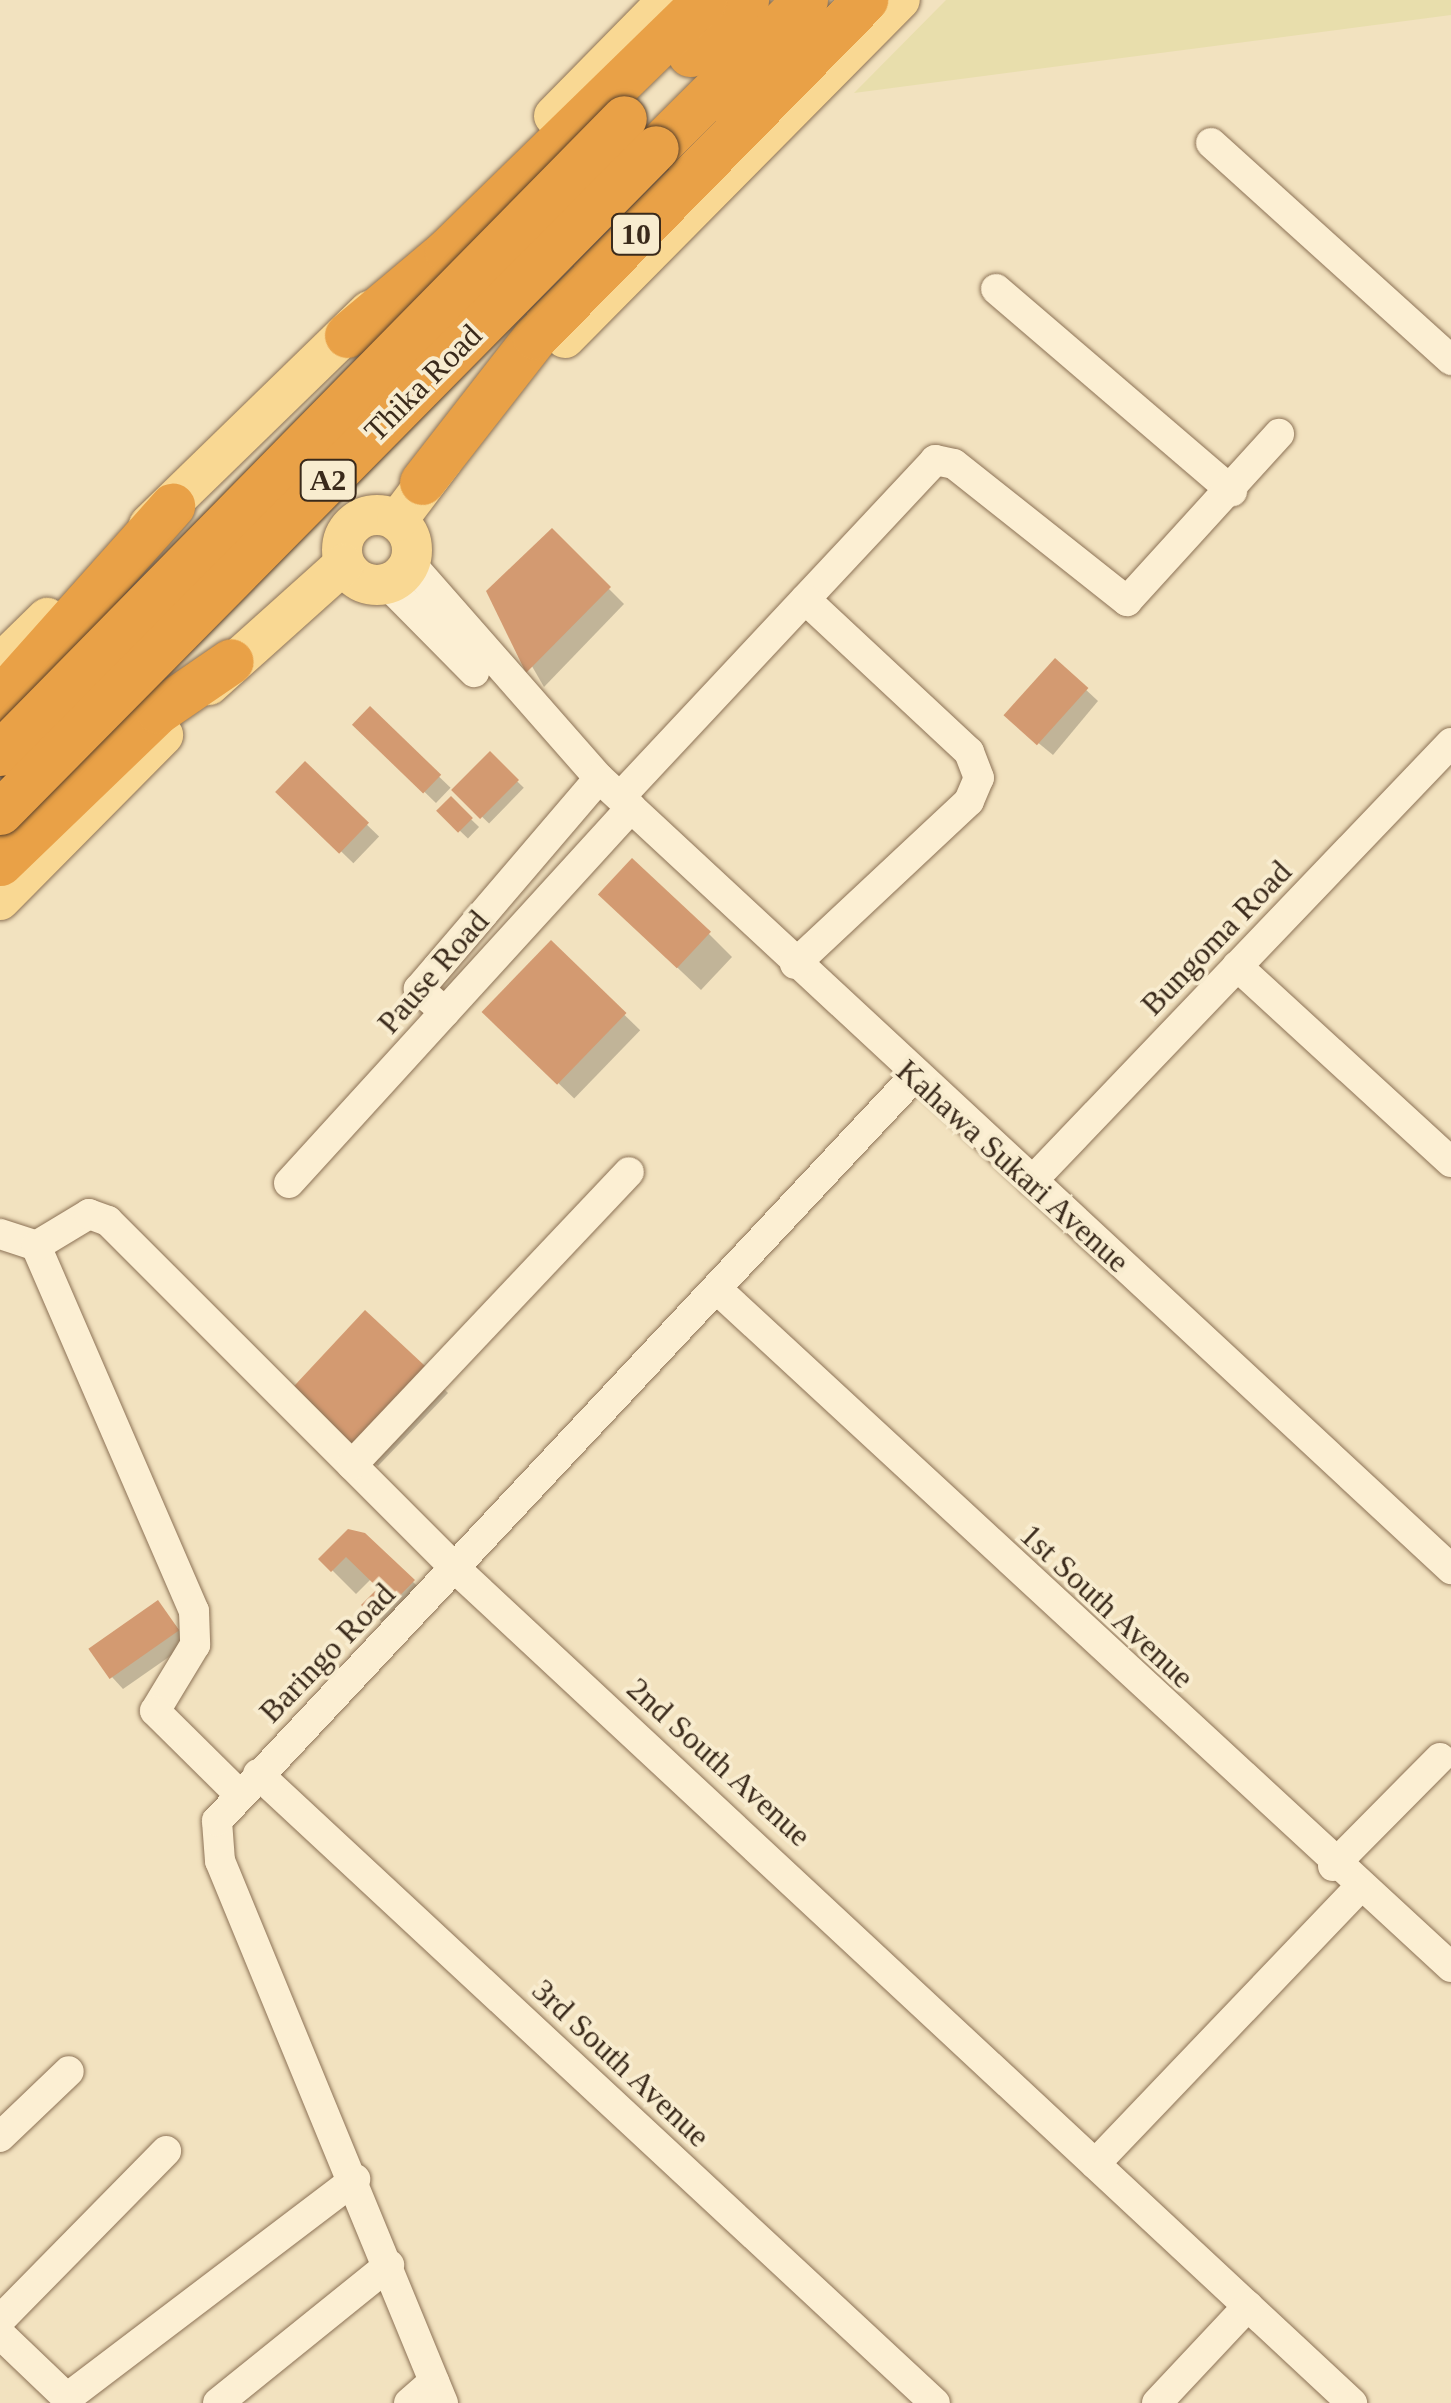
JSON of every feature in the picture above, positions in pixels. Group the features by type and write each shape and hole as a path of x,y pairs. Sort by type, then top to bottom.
{"highway":[{"path":"347,335 448,251 704,0"},
{"name":"Thika Road","path":"0,812 640,133 746,0"},
{"name":"Thika Road","path":"0,753 640,133 805,0"},
{"name":"10","path":"422,482 535,337 865,0"},
{"path":"0,700 172,506"},
{"path":"0,863 158,711 231,661"}],"main road":[{"path":"0,664 260,423 668,0"},
{"path":"0,900 231,661 422,482 900,0"},
{"path":"260,423 365,533 412,541 399,573 366,582 365,533"}],"street":[{"path":"1211,143 1451,360"},
{"path":"996,289 1232,491"},
{"path":"444,1012 419,989 607,785 805,600 935,460 954,464 1127,601 1232,491 1279,434"},
{"name":"Kahawa Sukari Avenue","path":"399,573 607,785 914,1078 1032,1181 1451,1570"},
{"path":"795,964 970,802 979,778 969,752 805,600"},
{"name":"Bungoma Road","path":"1032,1181 1451,743"},
{"name":"Pause Road","path":"289,1183 444,1012 607,785"},
{"path":"1237,966 1451,1162"},
{"name":"Baringo Road","path":"439,2392 355,2179 220,1861 217,1822 720,1292 914,1078"},
{"path":"352,1464 629,1172"},
{"name":"2nd South Avenue","path":"36,1246 89,1214 108,1221 457,1570 1352,2403"},
{"path":"0,1234 36,1246"},
{"name":"3rd South Avenue","path":"36,1246 197,1621 195,1646 155,1711 249,1784 935,2403"},
{"name":"1st South Avenue","path":"720,1292 1333,1866 1451,1968"},
{"path":"1333,1866 1440,1758"},
{"path":"1094,2164 1358,1888"},
{"path":"0,2137 68,2072"},
{"path":"0,2320 166,2151"},
{"path":"0,2334 66,2398 355,2179"},
{"path":"218,2403 389,2265"},
{"path":"1157,2403 1248,2306"},
{"path":"409,2403 439,2392"}],"shaded area":[{"path":"946,0 1451,0 1451,15 854,93"}],"building":[{"path":"552,528 611,587 526,673 486,591"},
{"path":"1055,658 1088,688 1037,745 1003,715"},
{"path":"370,706 441,775 423,793 352,725"},
{"path":"490,751 519,780 480,819 451,790"},
{"path":"305,761 369,823 339,854 275,792"},
{"path":"451,796 473,818 458,833 436,811"},
{"path":"632,858 711,932 677,968 598,895"},
{"path":"551,940 627,1013 557,1085 482,1012"},
{"path":"365,1310 434,1375 362,1453 292,1388"},
{"path":"348,1529 365,1533 415,1580 376,1620 361,1605 378,1588 346,1557 331,1572 318,1559"},
{"path":"158,1600 179,1630 110,1679 88,1649"}]}
